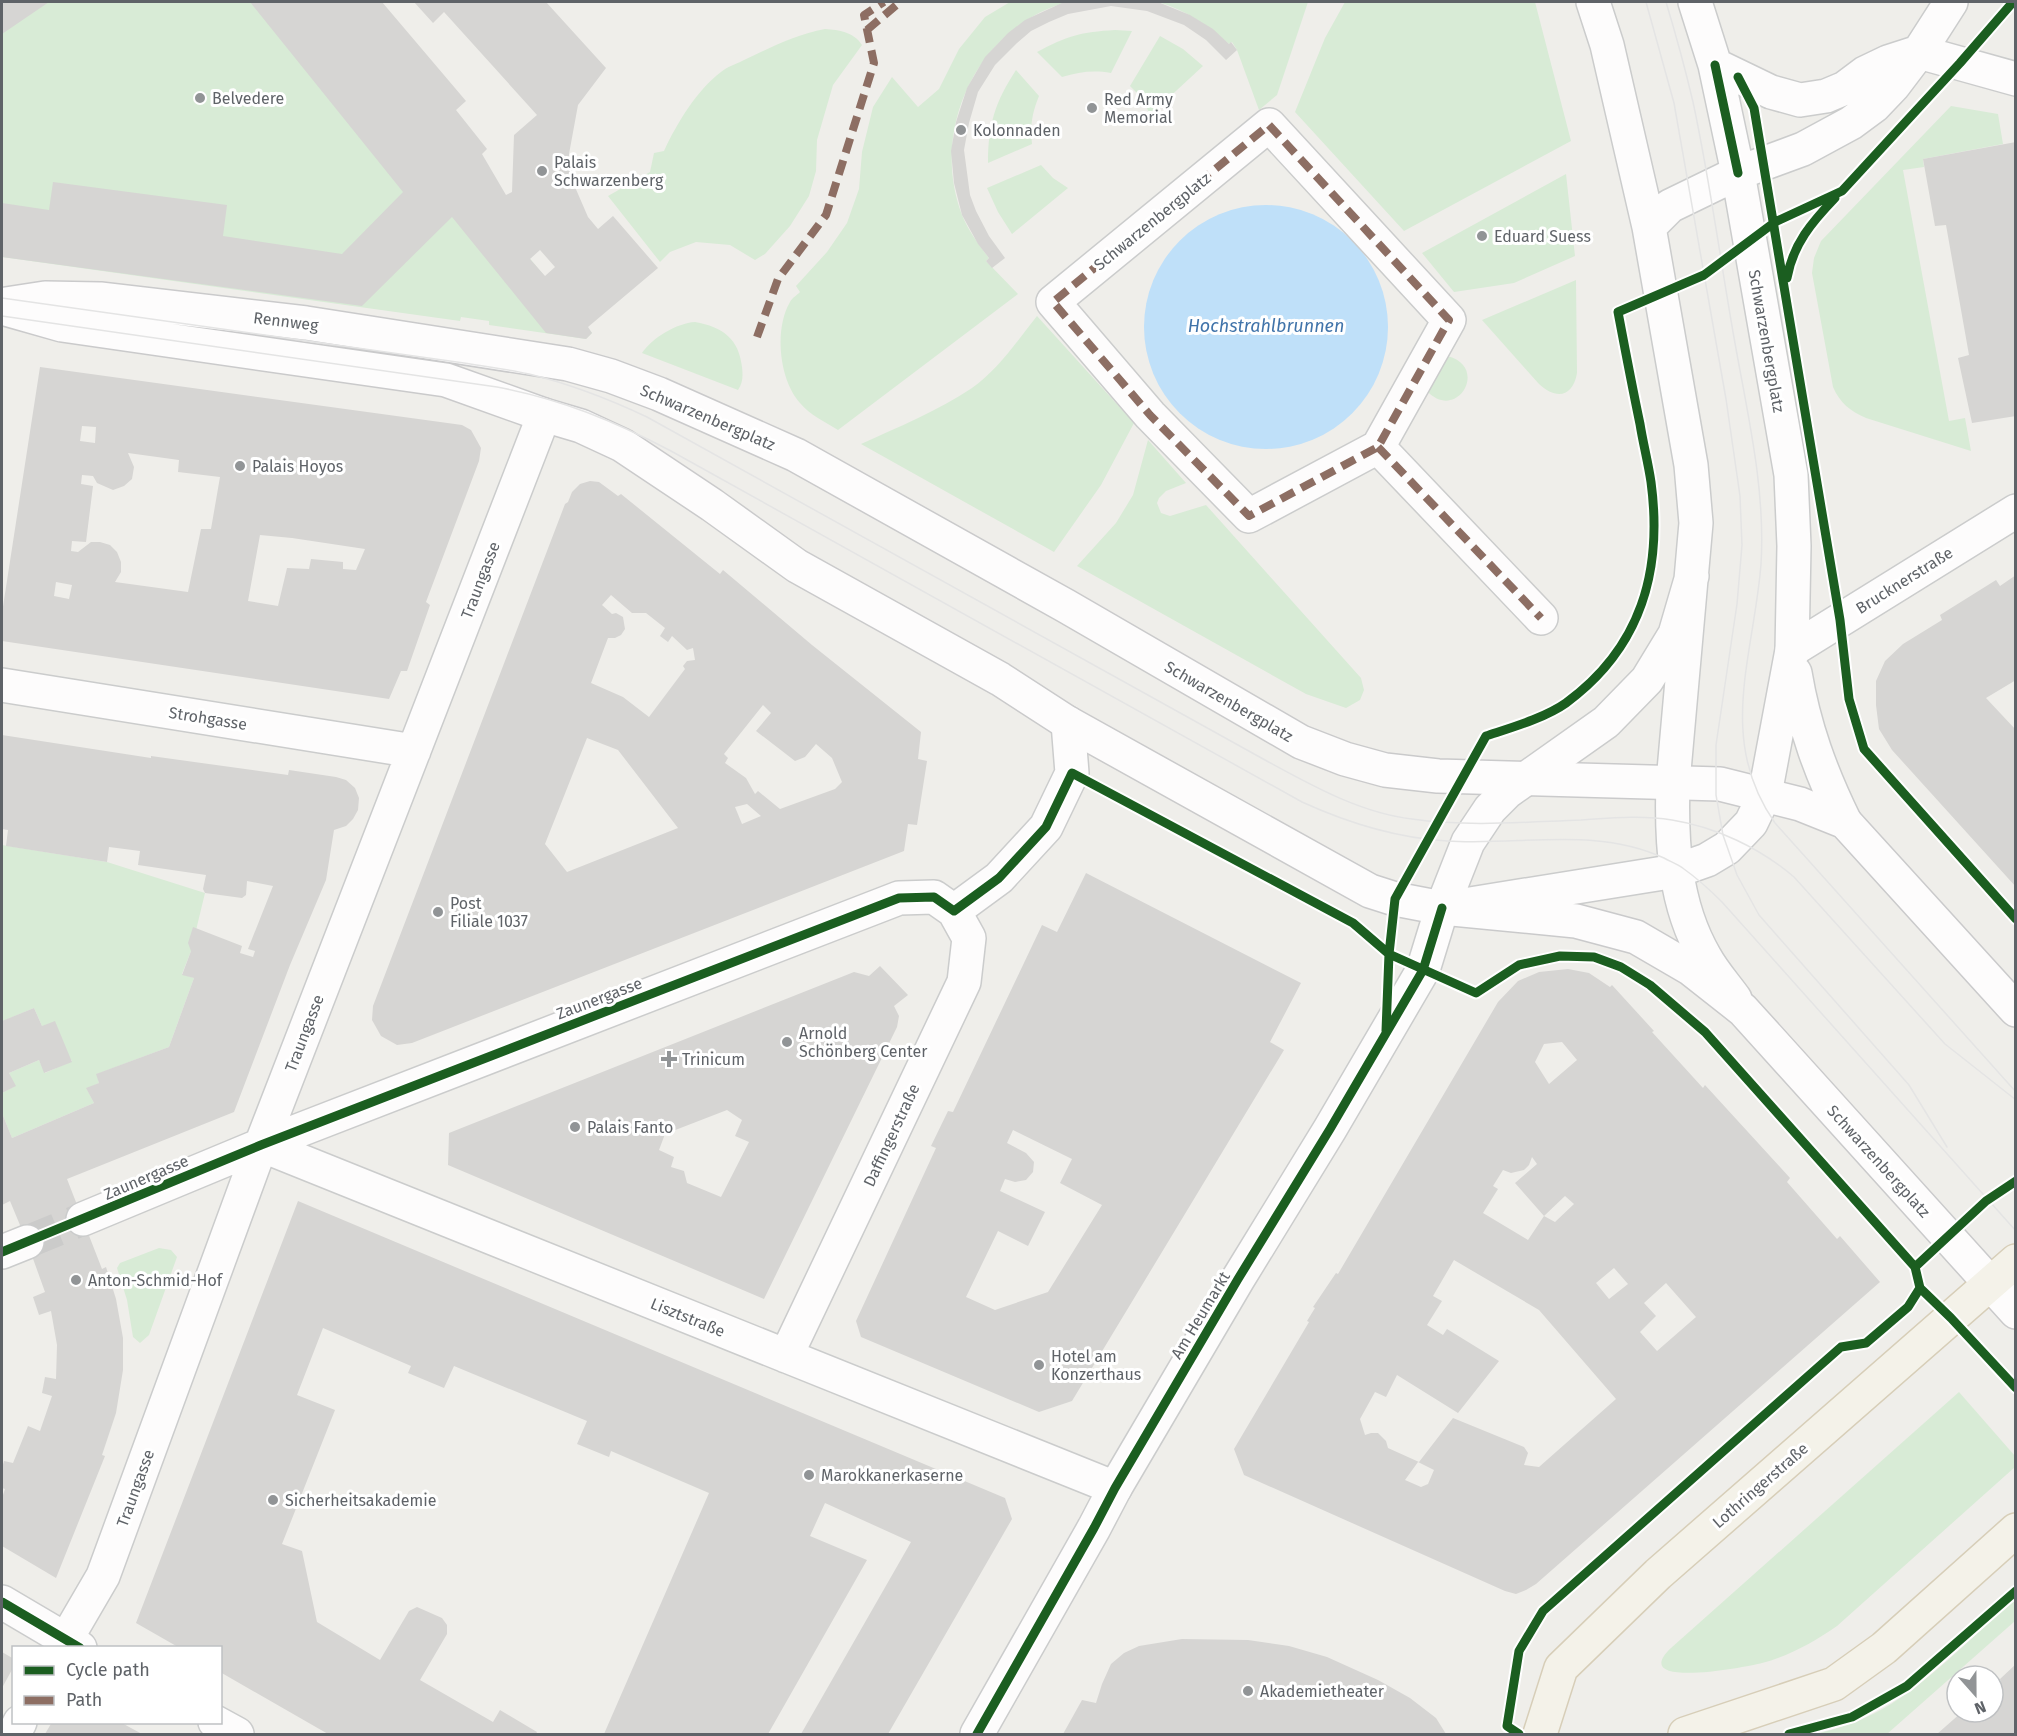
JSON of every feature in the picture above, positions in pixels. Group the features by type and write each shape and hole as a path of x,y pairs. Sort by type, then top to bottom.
{"main road":[{"name":"Lothringerstraße","path":"1540,1734 1561,1668 1658,1574 2016,1260"},
{"path":"1685,1734 1834,1684 1884,1648 2016,1530"}],"street":[{"name":"Schwarzenbergplatz","path":"1593,2 1607,45 1649,227 1691,465 1696,524 1673,782 1672,820 1676,871 1686,915 1705,957 1743,1010 2016,1312"},
{"name":"Schwarzenbergplatz","path":"1442,908 1676,871 1707,860 1731,844 1751,823 1765,794 1792,650 1794,546 1791,475 1738,173 1714,65 1695,2"},
{"path":"1649,227 1670,206 1738,173 1803,149 1851,123 1874,106 1894,85 1919,52 1951,2"},
{"path":"1714,65 1771,92 1800,100 1826,96 1845,88 1865,73 1888,62 1919,52 2016,80"},
{"name":"Schwarzenbergplatz","path":"1269,125 1449,320 1378,447 1249,516 1150,415 1053,302 1269,125"},
{"name":"Rennweg","path":"2,306 45,298 100,299 306,323 568,364"},
{"name":"Rennweg","path":"2,306 62,325 446,380 544,415"},
{"name":"Schwarzenbergplatz","path":"568,364 611,376 659,394 796,455 1066,606 1301,742 1345,759 1385,770 1455,777 1525,777 1720,784 1800,804 1845,822"},
{"name":"Schwarzenbergplatz","path":"544,415 581,426 622,445 712,505 797,566 1000,679 1068,723 1370,891 1442,908 1576,921 1636,937 1691,969 1743,1010"},
{"name":"Traungasse","path":"69,1645 103,1576 261,1145 544,415"},
{"path":"1378,447 1541,618"},
{"name":"Brucknerstraße","path":"1792,650 2016,511"},
{"name":"Schwarzenbergplatz","path":"1442,908 1467,842 1490,809 1525,777 1606,722 1647,680 1675,634 1692,576"},
{"name":"Schwarzenbergplatz","path":"1792,650 1801,708 1816,758 1845,822 2016,1010"},
{"name":"Strohgasse","path":"2,685 414,751"},
{"path":"954,911 999,878 1046,827 1072,773 1068,723"},
{"name":"Zaunergasse","path":"83,1219 261,1145 899,898 934,897 954,911"},
{"name":"Am Heumarkt","path":"977,1734 1115,1488 1238,1278 1330,1129 1422,970 1442,908"},
{"name":"Daffingerstraße","path":"786,1356 964,982 969,938 954,911"},
{"name":"Lisztstraße","path":"261,1145 1115,1488"},
{"path":"2,1602 69,1645"},
{"path":"219,1724 237,1734"}],"green space":[{"name":"Belvedere","path":"2,2 320,2 592,333 586,339 489,325 489,321 461,317 460,321 2,257"},
{"path":"1010,2 1068,2 1036,15 1009,33 986,57 969,85 957,116 952,149 953,182 964,221 989,258 986,261 1018,294 838,430 804,407 787,381 781,354 785,313 791,301 800,292 796,286 827,252 847,223 859,189 862,152 873,107 892,77 918,107 939,89 959,49 985,17"},
{"path":"1158,2 1308,2 1277,95 1259,110 1232,42 1229,44 1187,14"},
{"path":"1345,2 1535,2 1571,141 1404,231 1295,112 1325,38"},
{"path":"825,29 850,34 862,45 833,85 817,140 816,171 809,196 790,226 765,254 755,260 730,245 696,242 670,252 660,262 608,196 650,172 654,153 664,151 688,108 712,79 721,72 782,42"},
{"path":"1115,30 1132,31 1111,73 1086,72 1062,77 1037,52 1074,36"},
{"path":"1160,36 1183,49 1203,66 1150,115 1143,99 1130,86"},
{"path":"1016,70 1039,96 1032,120 1032,144 988,163 989,137 994,114"},
{"path":"1951,106 1998,114 2003,144 1923,159 1924,167 1903,170 1949,421 1965,418 1971,451 1866,418 1842,402 1833,387 1812,273 1814,258 1821,241"},
{"path":"1041,165 1053,178 1068,188 1012,234 987,188"},
{"path":"1566,174 1575,256 1514,283 1454,292 1422,253"},
{"path":"1576,280 1577,373 1572,387 1563,394 1557,394 1539,384 1482,320"},
{"path":"1037,316 1134,423 1101,485 1054,552 861,444 932,411 972,388 999,363"},
{"path":"695,322 714,327 733,342 742,367 741,385 738,390 642,353 646,347 666,332"},
{"path":"1447,356 1460,362 1466,370 1467,380 1458,397 1449,400 1438,399 1427,391"},
{"path":"1148,440 1186,483 1166,491 1159,498 1157,503 1161,513 1170,516 1206,505 1361,678 1364,690 1360,700 1346,708 1306,694 1077,566 1116,523 1133,495"},
{"path":"2,845 107,862 205,893 191,951 182,974 194,978 169,1047 97,1074 99,1083 87,1089 94,1103 12,1138 2,1113 2,1093 15,1086 9,1073 39,1060 45,1073 72,1061 42,1026 34,1008 3,1021 2,1018"},
{"path":"159,1248 171,1250 177,1257 149,1335 140,1343 133,1337 127,1300 117,1268 120,1263"},
{"path":"1959,1392 2015,1456 2015,1467 1837,1626 1810,1643 1772,1660 1735,1668 1694,1673 1665,1669 1662,1661 1671,1648"},
{"path":"2015,1598 2015,1621 1966,1664 1945,1664 1945,1683 1887,1734 1817,1734 1845,1726 1891,1704 1947,1661"}],"water":[{"name":"Hochstrahlbrunnen","path":"1266,205 1290,207 1313,214 1334,226 1352,241 1367,259 1379,280 1386,303 1388,327 1386,351 1379,374 1367,395 1352,413 1334,428 1313,440 1290,447 1266,449 1242,447 1219,440 1198,428 1180,413 1165,395 1153,374 1146,351 1144,327 1146,303 1153,280 1165,259 1180,241 1198,226 1219,214 1242,207"}],"building":[{"path":"2,2 49,2 2,34"},
{"path":"250,2 382,2 466,101 456,110 487,149 482,154 506,195 512,192 514,135 537,115 444,12 433,23 414,2 546,2 606,68 578,105 569,154 575,187 588,217 598,229 613,216 658,268 588,327 592,333 586,339 546,333 452,217 362,306 2,257 2,203 49,210 53,182 227,205 223,236 342,254 403,192","holes":["540,250 555,267 545,276 530,259"]},
{"name":"Kolonnaden","path":"1064,2 1158,2 1190,15 1213,29 1229,44 1231,42 1237,50 1226,60 1206,40 1184,25 1147,11 1111,6 1068,14 1031,31 1017,43 995,65 978,92 964,150 970,195 976,211 989,236 1005,258 992,268 986,261 989,258 978,244 962,215 954,183 951,151 956,122 967,88 985,57 1008,33 1025,20"},
{"path":"2016,142 2016,416 1972,423 1958,358 1969,355 1946,225 1935,226 1923,159"},
{"path":"40,367 462,425 471,430 481,448 479,461 426,602 430,605 407,671 401,671 389,699 2,641 2,613","holes":["82,426 96,427 95,443 80,441","128,453 179,460 178,472 220,477 211,529 201,529 188,592 115,582 121,572 121,562 117,552 110,545 91,542 78,552 71,551 72,541 86,542 93,486 81,484 82,475 93,476 97,483 113,490 124,486 132,479 134,467","260,535 365,549 356,570 343,569 343,562 311,559 309,569 287,568 278,606 248,601","56,582 72,585 69,599 54,596"]},
{"path":"590,481 599,482 618,496 621,494 720,574 723,570 921,732 918,759 927,761 917,825 908,824 904,851 412,1043 397,1045 381,1036 372,1020 373,1006 565,504 580,484","holes":["611,595 632,613 646,613 665,628 660,636 668,642 672,636 687,650 693,648 695,660 687,661 683,666 685,669 649,717 623,697 591,683 608,638 621,635 625,629 623,617 616,613 612,614 602,605","763,705 771,713 756,731 795,761 805,757 816,744 832,758 842,782 835,789 780,809 758,791 755,794 746,778 725,763 728,758 724,754","587,738 618,750 678,828 567,872 545,844","747,804 761,816 742,824 735,807"]},
{"path":"2016,575 2016,680 1986,698 2016,730 2016,887 1892,750 1879,729 1876,681 1885,661 1903,644 1942,620 1940,615 1996,580 2000,586"},
{"path":"2,735 151,758 151,756 288,775 289,770 336,777 346,780 355,788 359,798 358,810 353,819 346,826 334,830 326,880 290,965 234,1112 67,1179 102,1269 106,1267 116,1299 123,1338 123,1370 116,1413 102,1455 105,1456 56,1578 2,1546 2,1498 5,1489 2,1488 2,1468 4,1461 13,1463 28,1426 40,1431 52,1396 42,1393 45,1377 56,1379 57,1345 51,1311 39,1315 33,1297 45,1292 27,1242 10,1201 2,1205 2,1113 12,1138 94,1103 86,1088 99,1083 96,1074 169,1047 194,978 182,975 191,951 188,943 193,927 242,946 240,953 253,957 255,951 248,949 273,886 247,881 246,895 242,898 205,893 203,889 206,875 138,865 140,851 109,847 107,862 6,846 8,830 2,829"},
{"path":"1086,873 1301,983 1270,1042 1284,1050 1072,1401 1039,1412 861,1337 856,1321 936,1148 931,1146 948,1111 953,1112 1042,925 1057,932","holes":["1013,1130 1072,1159 1060,1183 1102,1205 1048,1292 995,1310 966,1297 998,1231 1028,1246 1045,1212 1000,1191 1005,1179 1015,1182 1026,1180 1033,1172 1034,1162 1026,1153 1007,1143"]},
{"name":"Palais Fanto","path":"880,966 908,995 894,1006 899,1016 897,1027 764,1299 448,1165 449,1133 854,972 869,976","holes":["727,1110 742,1120 735,1136 749,1142 721,1197 687,1183 684,1171 671,1167 674,1157 659,1150 665,1134"]},
{"path":"1568,969 1589,973 1610,987 1612,985 1703,1088 1705,1085 1790,1178 1787,1182 1837,1239 1840,1236 1880,1282 1536,1584 1516,1594 1244,1475 1234,1449 1309,1322 1307,1321 1315,1308 1313,1307 1336,1273 1338,1274 1498,1002 1518,981 1539,972","holes":["1562,1042 1577,1060 1549,1084 1535,1062 1544,1044","1532,1157 1537,1164 1515,1183 1544,1216 1528,1240 1483,1213 1498,1189 1493,1186 1503,1170 1511,1173 1524,1170","1565,1196 1574,1204 1555,1222 1544,1216","1454,1260 1539,1310 1616,1399 1539,1467 1524,1465 1528,1453 1524,1447 1453,1418 1419,1462 1388,1448 1386,1441 1378,1433 1365,1435 1360,1419 1375,1392 1386,1397 1397,1375 1458,1413 1499,1361 1447,1329 1443,1335 1427,1325 1442,1301 1433,1296","1614,1268 1628,1284 1609,1299 1596,1283","1666,1283 1696,1317 1657,1351 1640,1332 1656,1316 1644,1303","1418,1462 1434,1470 1428,1484 1421,1487 1405,1480"]},
{"path":"34,1008 42,1026 55,1021 72,1062 44,1073 39,1060 9,1073 16,1086 2,1093 2,1021"},
{"name":"Marokkanerkaserne","path":"298,1201 1005,1498 1012,1519 888,1734 801,1734 911,1542 825,1503 810,1536 867,1560 768,1734 604,1734 709,1493 611,1451 609,1457 577,1444 587,1421 454,1366 444,1388 408,1373 411,1366 323,1328 297,1395 335,1410 282,1544 302,1551 317,1622 380,1660 409,1611 417,1607 442,1618 447,1625 447,1634 420,1680 493,1722 500,1710 537,1732 536,1734 328,1734 222,1673 222,1646 176,1646 136,1623"},
{"name":"Akademietheater","path":"1182,1639 1248,1640 1289,1646 1327,1657 1378,1680 1410,1698 1436,1718 1446,1734 1063,1734 1082,1700 1096,1703 1111,1664 1124,1653 1139,1646"},
{"path":"2,1652 12,1658 12,1670 2,1688"},
{"path":"2016,1664 2016,1734 1937,1734 1948,1724 2005,1724 2005,1674"},
{"path":"51,1724 124,1724 142,1734 45,1734"}],"tunnel":[{"path":"27,1242 83,1219"}],"tram line":[{"path":"1646,2 1674,103 1726,399 1740,496 1742,545 1737,604 1716,745 1716,795 1723,835 1737,875 1759,915 1909,1085 1947,1147"},
{"path":"1666,2 1699,130 1757,474 1762,534 1761,564 1743,696 1743,728 1747,760 1757,791 1775,823 2016,1092"},
{"path":"2,298 464,363 521,372 559,382 647,417 1265,760 1336,797 1393,816 1454,823 1626,817 1672,820 1721,833 1767,857 1794,877 1945,1044 2016,1100"},
{"path":"2,316 497,387 587,412 671,451 1319,810 1355,823 1409,837 1474,842 1584,840 1638,848 1664,858 1689,873 1722,902 2016,1231"}],"marked path":[{"path":"757,337 778,279 826,215 874,63 864,15 884,2"},
{"path":"867,30 900,2"},
{"path":"1269,125 1449,320 1378,447 1249,516 1150,415 1053,302 1269,125"},
{"path":"1378,447 1541,618"}],"cycle path":[{"path":"1386,1031 1389,954 1395,899 1486,736 1538,718 1566,703 1592,681 1613,658 1629,633 1641,606 1649,577 1654,515 1650,475 1618,312 1704,275 1775,222 1842,191 2013,2"},
{"path":"1715,65 1738,173"},
{"path":"1738,77 1754,108 1840,620 1849,699 1864,749 2016,919"},
{"path":"1787,278 1799,244 1835,198"},
{"path":"2,1252 261,1145 899,898 934,897 954,911 999,878 1046,827 1072,773 1353,923 1389,954 1476,993 1519,965 1560,956 1594,957 1621,967 1650,985 1705,1032 1915,1267 1920,1288 2016,1388"},
{"path":"977,1734 1115,1488 1423,970 1442,908"},
{"path":"1915,1267 1986,1201 2016,1181"},
{"path":"1519,1734 1507,1726 1519,1651 1543,1611 1841,1347 1866,1343 1908,1307 1920,1288"},
{"path":"1789,1734 1852,1717 1907,1686 2016,1591"},
{"path":"2,1602 77,1646"}],"place":[{"name":"Belvedere","path":"200,98"},
{"name":"Red Army Memorial","path":"1092,108"},
{"name":"Kolonnaden","path":"961,130"},
{"name":"Palais Schwarzenberg","path":"542,171"},
{"name":"Eduard Suess","path":"1482,236"},
{"name":"Palais Hoyos","path":"240,466"},
{"name":"Post Filiale 1037","path":"438,912"},
{"name":"Arnold Schönberg Center","path":"787,1042"},
{"name":"Trinicum","path":"669,1059"},
{"name":"Palais Fanto","path":"575,1127"},
{"name":"Anton-Schmid-Hof","path":"76,1280"},
{"name":"Hotel am Konzerthaus","path":"1039,1365"},
{"name":"Marokkanerkaserne","path":"809,1475"},
{"name":"Sicherheitsakademie","path":"273,1500"},
{"name":"Akademietheater","path":"1248,1691"}]}
